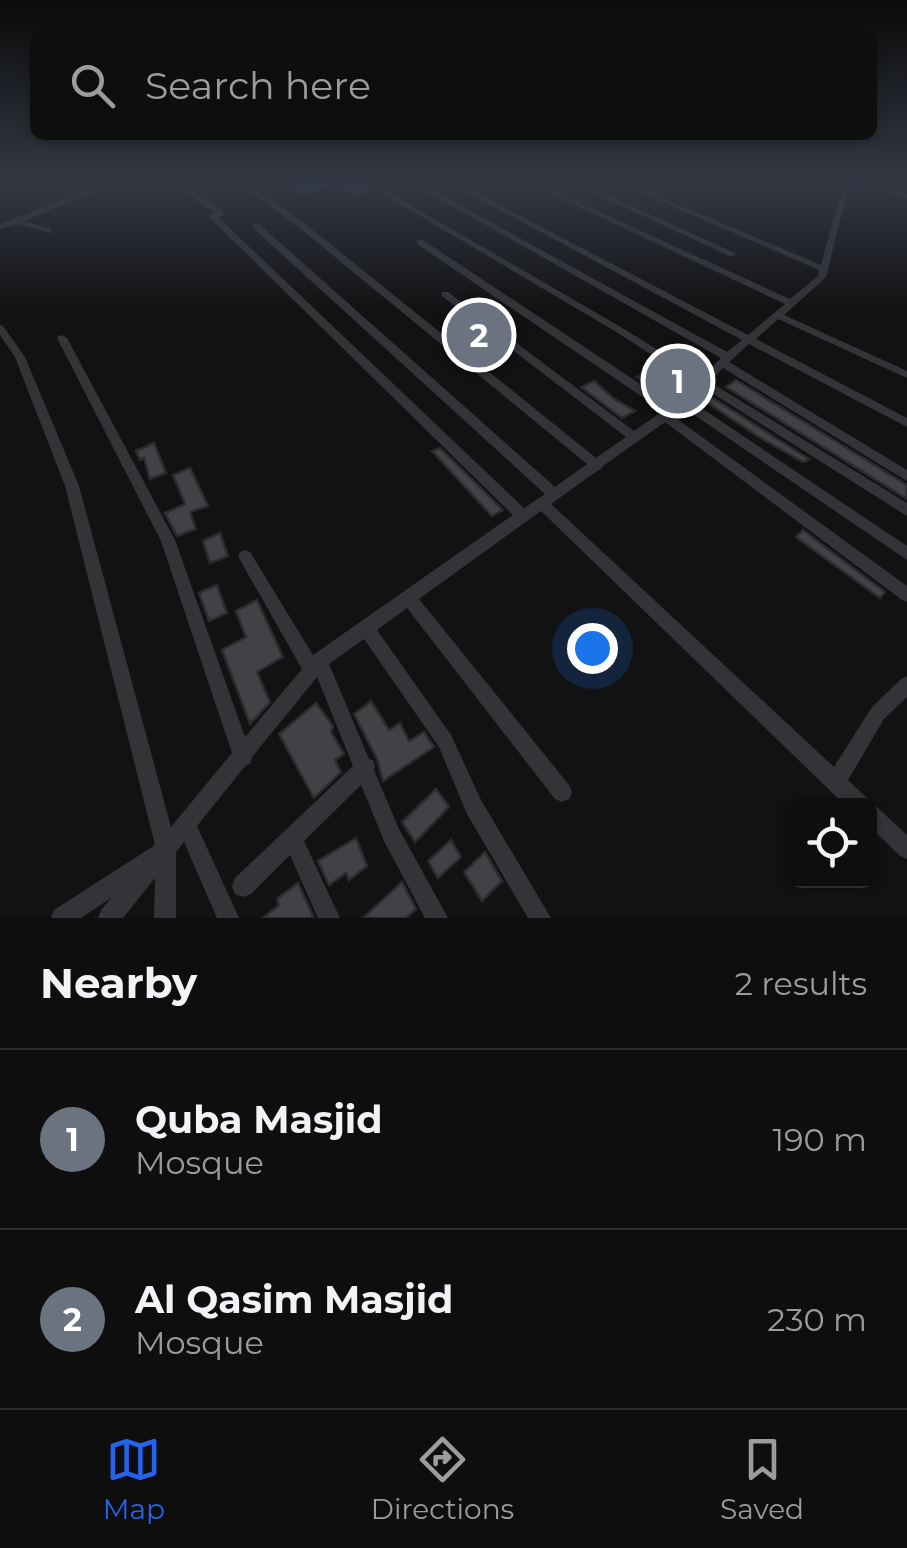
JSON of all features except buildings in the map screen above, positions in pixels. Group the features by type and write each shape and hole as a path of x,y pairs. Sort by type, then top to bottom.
{"street":[{"path":"27,224 48,231"},
{"path":"221,224 524,517"},
{"path":"300,224 597,466"},
{"path":"436,224 704,382 907,510"},
{"path":"486,224 725,360 907,476"},
{"path":"530,224 907,423"},
{"path":"620,224 791,303"},
{"path":"665,224 732,254"},
{"path":"717,224 824,269"},
{"path":"109,918 315,666 674,410 748,339 822,277 835,224"},
{"path":"256,226 548,500 853,798"},
{"path":"420,242 674,410 907,554"},
{"path":"445,294 636,438"},
{"path":"777,314 907,375"},
{"path":"0,328 20,358 72,486 166,848 165,918"},
{"path":"62,338 168,540 243,757"},
{"path":"674,410 907,595"},
{"path":"245,556 315,666 366,767 392,836 437,918"},
{"path":"409,598 562,792"},
{"path":"366,628 445,741 474,807 540,918"},
{"path":"836,781 878,714 907,685"},
{"path":"242,886 366,767"},
{"path":"877,821 907,849"},
{"path":"186,824 228,918"},
{"path":"293,840 329,918"},
{"path":"62,918 166,848"}],"place":[{"name":"Al Qasim Masjid","path":"479,335"},
{"name":"Quba Masjid","path":"678,381"}]}
